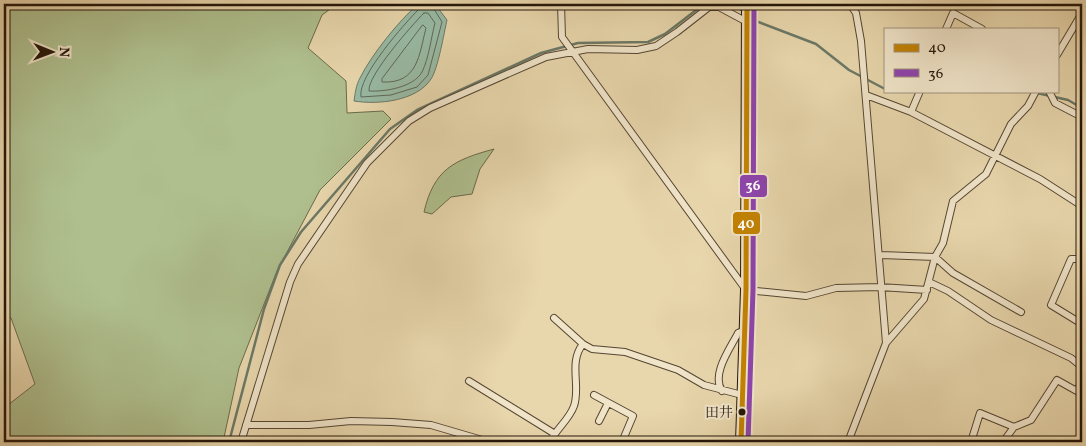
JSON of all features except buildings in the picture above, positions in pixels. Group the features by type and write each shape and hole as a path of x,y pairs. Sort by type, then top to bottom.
{"main road":[{"path":"741,442 746,290 748,4"}],"street":[{"path":"561,4 562,37 746,290 806,296 836,288 880,287 927,290"},
{"path":"850,4 856,13 861,41 881,255 880,287 886,343"},
{"path":"241,442 290,282 298,264 367,163 404,126 430,108 546,57 588,49 637,50 656,46 710,7 719,7 747,22"},
{"path":"946,28 953,13 980,28"},
{"path":"1058,53 1082,13"},
{"path":"911,112 920,92"},
{"path":"848,442 886,343 924,299 935,257 943,243 953,201 986,174 1012,124 1028,106 1035,92"},
{"path":"1050,92 1055,103 1082,117"},
{"path":"866,95 911,112 996,158 1040,179 1082,206"},
{"path":"881,255 935,257 953,273 1021,312"},
{"path":"1082,255 1080,259 1071,259 1051,305 1082,324"},
{"path":"929,282 948,291 991,320 1071,358 1082,367"},
{"path":"554,318 583,344 592,349 625,352 678,370 704,385 742,395"},
{"path":"722,391 717,380 719,372 738,333 745,330"},
{"path":"550,442 575,404 576,358 583,344"},
{"path":"483,388 487,380"},
{"path":"1002,442 1014,427 1030,420 1057,380 1082,394"},
{"path":"469,381 555,434"},
{"path":"1076,390 1082,384"},
{"path":"594,396 632,416 622,442"},
{"path":"599,421 608,403"},
{"path":"971,442 980,413 1014,427"},
{"path":"246,425 392,422 431,426 489,442"}],"shaded area":[{"path":"4,4 337,4 322,15 308,48 346,81 347,113 383,111 391,119 320,190 277,271 239,368 223,442 11,442 4,426 4,408 35,384 11,318 4,317"},
{"path":"494,149 480,169 472,194 451,197 432,214 424,212 428,197 434,186 448,168 468,157"}],"water":[{"path":"418,4 435,4 447,20 434,74 431,79 425,86 407,97 385,102 354,101 359,81 371,59 394,29"}],"waterway":[{"path":"229,442 264,309 280,265 301,232 390,129 417,110 541,53 578,43 648,42 665,34 704,4"},
{"path":"732,4 743,11"},
{"path":"750,16 756,21 816,44 849,70 884,88"},
{"path":"1037,93 1068,100 1082,108"}],"transit line":[{"name":"40","path":"741,442 746,290 747,4"},
{"name":"36","path":"748,442 753,290 754,4"}],"place":[{"name":"田井","path":"742,412"}]}
